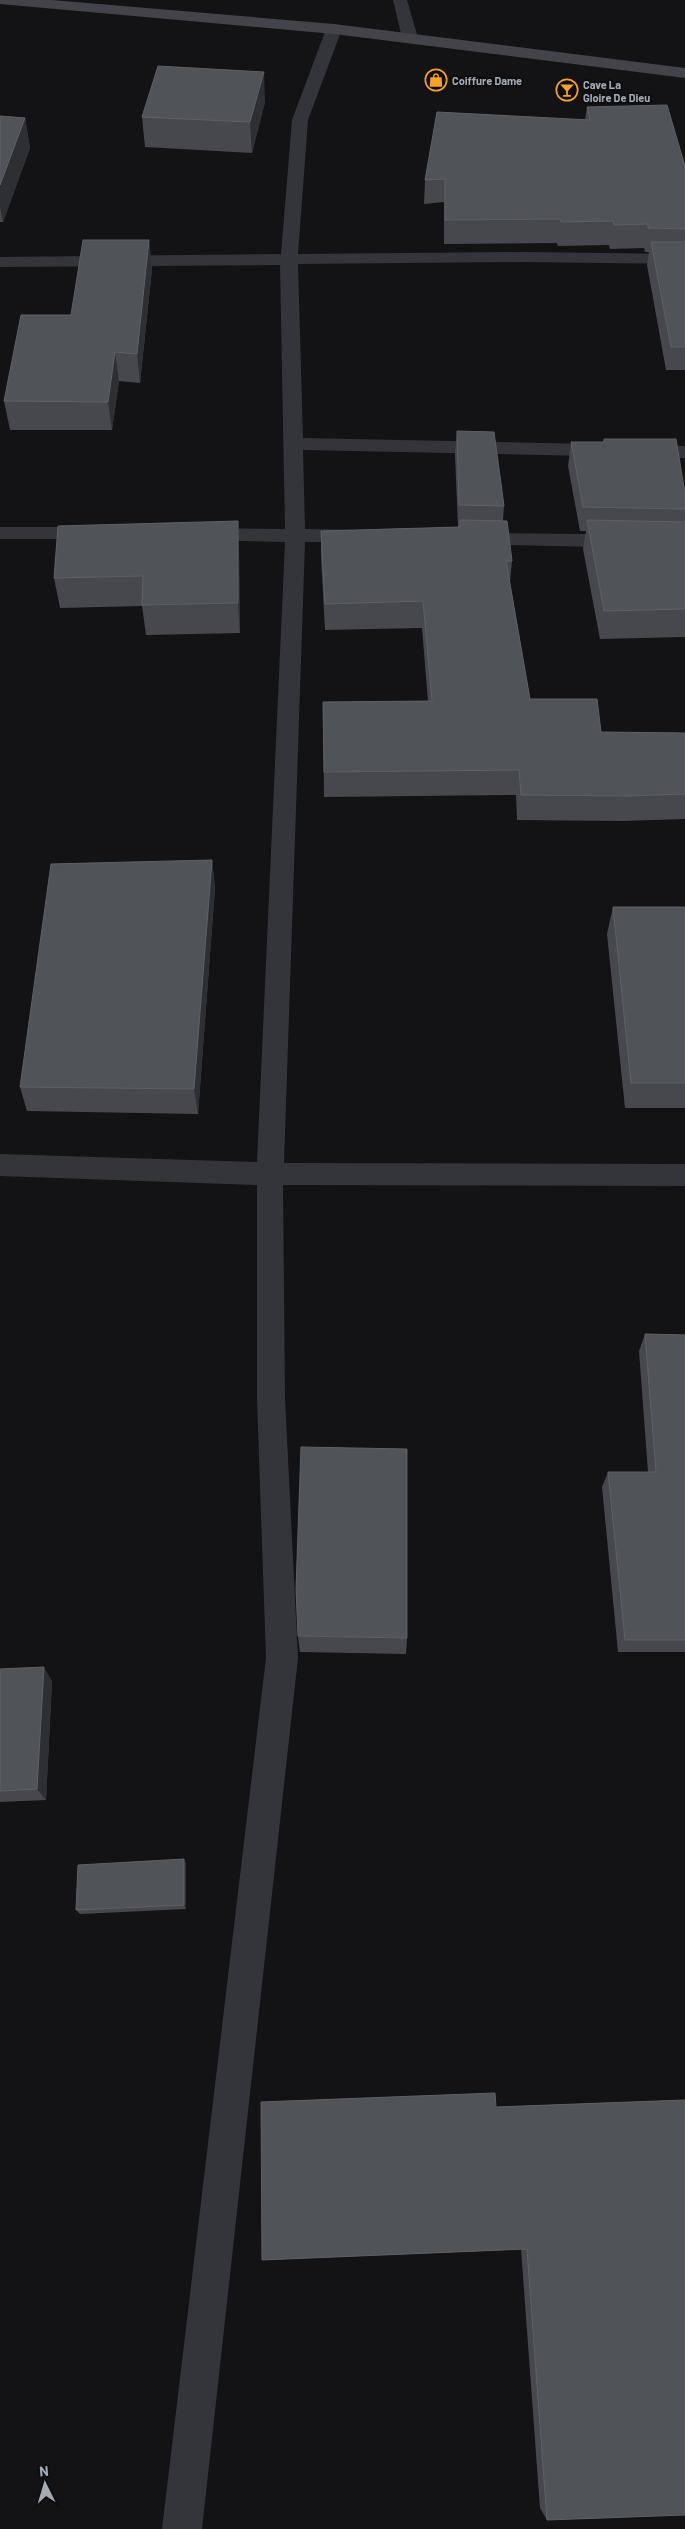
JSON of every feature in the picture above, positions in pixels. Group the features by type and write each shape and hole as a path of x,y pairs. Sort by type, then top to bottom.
{"street":[{"path":"8,0 334,29 685,73"},
{"path":"400,0 410,38"},
{"path":"182,2529 282,1658 271,1399 270,1174 295,534 289,259 300,120 334,29"},
{"path":"0,262 523,256 685,259"},
{"path":"294,444 685,452"},
{"path":"0,533 111,534"},
{"path":"179,534 374,536"},
{"path":"452,538 685,542"},
{"path":"0,1165 270,1174 685,1174"}],"building":[{"path":"158,66 264,72 250,122 142,117"},
{"path":"667,105 685,166 685,229 648,228 648,224 614,225 613,221 561,222 560,219 445,220 445,179 425,180 437,112 590,120 587,107"},
{"path":"0,116 25,118 0,185"},
{"path":"83,240 149,240 137,354 115,352 108,402 4,401 21,315 71,315"},
{"path":"651,242 685,242 685,347 671,347"},
{"path":"457,431 494,432 504,506 459,505"},
{"path":"604,439 676,439 685,493 685,509 583,507 571,442 604,442"},
{"path":"460,520 507,521 512,561 506,561 530,699 597,699 601,732 685,733 685,794 626,796 521,795 519,770 324,772 323,702 432,701 423,601 325,604 321,531 460,527"},
{"path":"587,520 685,522 685,609 604,611"},
{"path":"238,521 238,603 142,605 143,576 54,578 58,526"},
{"path":"212,860 194,1089 20,1087 51,864"},
{"path":"613,907 685,907 685,1083 631,1083"},
{"path":"645,1334 685,1335 685,1640 625,1640 608,1472 656,1472"},
{"path":"301,1447 407,1449 407,1638 298,1636 296,1589"},
{"path":"44,1667 37,1789 0,1791 0,1669"},
{"path":"184,1859 184,1905 76,1910 78,1865"},
{"path":"495,2093 496,2107 685,2100 685,2515 547,2520 527,2249 262,2260 261,2102"}],"place":[{"name":"Coiffure Dame","path":"436,80"},
{"name":"Cave La Gloire De Dieu","path":"567,90"}]}
